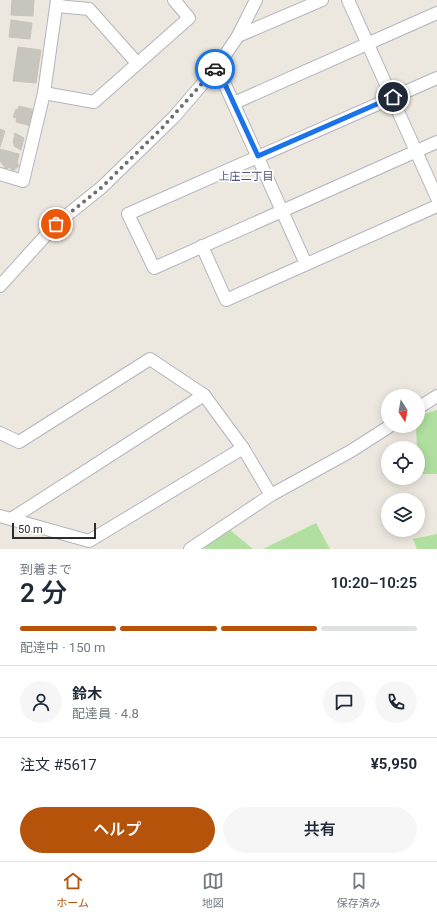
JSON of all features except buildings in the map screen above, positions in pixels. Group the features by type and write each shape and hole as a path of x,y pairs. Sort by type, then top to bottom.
{"street":[{"path":"44,93 94,102 189,18 174,0"},
{"path":"0,286 56,224 102,187 174,117 217,67 238,36 256,0"},
{"path":"238,36 322,0"},
{"path":"348,0 393,97 437,198"},
{"path":"0,174 23,181 44,93 57,3 89,9 137,63"},
{"path":"234,103 437,13"},
{"path":"217,67 306,264"},
{"path":"437,78 128,214 154,268 437,142"},
{"path":"202,246 226,300 437,206"},
{"path":"0,433 19,442 150,359 204,395 243,448 271,495"},
{"path":"5,518 204,395"},
{"path":"425,404 437,396"},
{"path":"190,549 271,495 351,451 381,432"},
{"path":"5,518 89,541 243,448"}],"green space":[{"path":"437,410 437,474 425,474 425,441 417,441 416,433 425,433 425,414"},
{"path":"316,523 330,549 263,549"},
{"path":"230,530 253,549 203,549"},
{"path":"437,534 437,549 417,549 413,539"}],"way so far":[{"path":"56,224 102,187 174,117 215,69"}],"district":[{"name":"上庄二丁目","path":"246,176"}],"route":[{"path":"215,69 217,67 258,156 393,97"}]}
